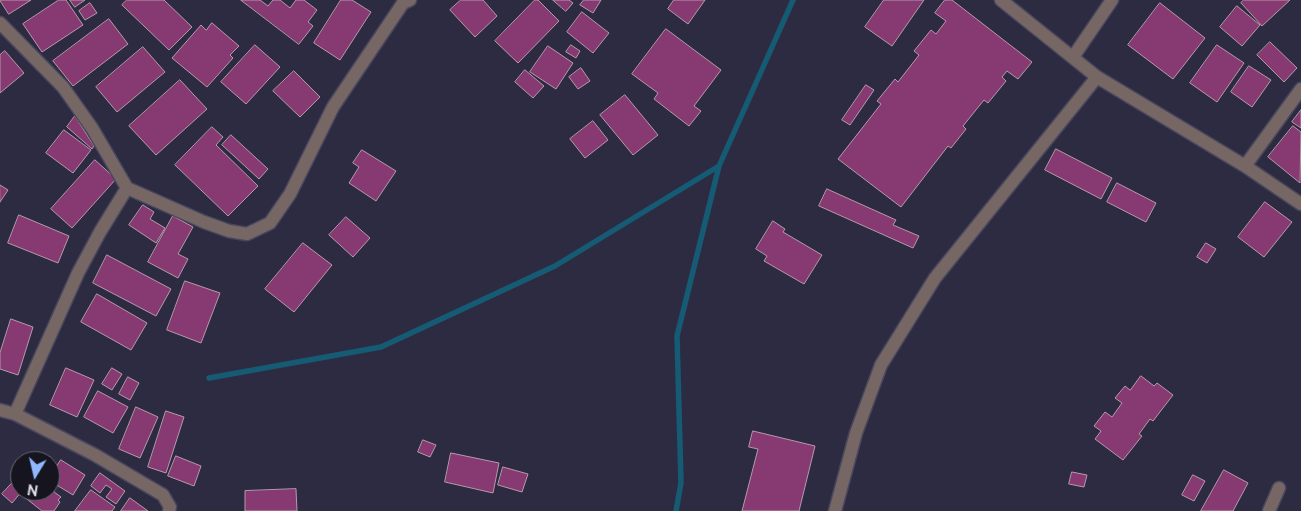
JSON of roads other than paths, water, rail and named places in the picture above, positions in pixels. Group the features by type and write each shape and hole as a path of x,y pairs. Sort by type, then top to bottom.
{"street":[{"path":"1000,0 1097,77 1245,166 1301,204"},
{"path":"1072,57 1112,0"},
{"path":"0,23 63,88 92,128 128,188 204,222 229,231 247,234 270,223 290,194 333,107 405,1"},
{"path":"835,511 856,433 880,365 934,278 1097,77"},
{"path":"1245,166 1301,89"},
{"path":"15,414 78,274 100,232 128,188"},
{"path":"0,410 15,414 95,455 163,495 170,507 169,511"},
{"path":"1269,511 1279,488"}],"waterway":[{"path":"676,511 681,483 677,336 719,166 793,0"},
{"path":"209,378 381,347 555,266 719,166"}]}
